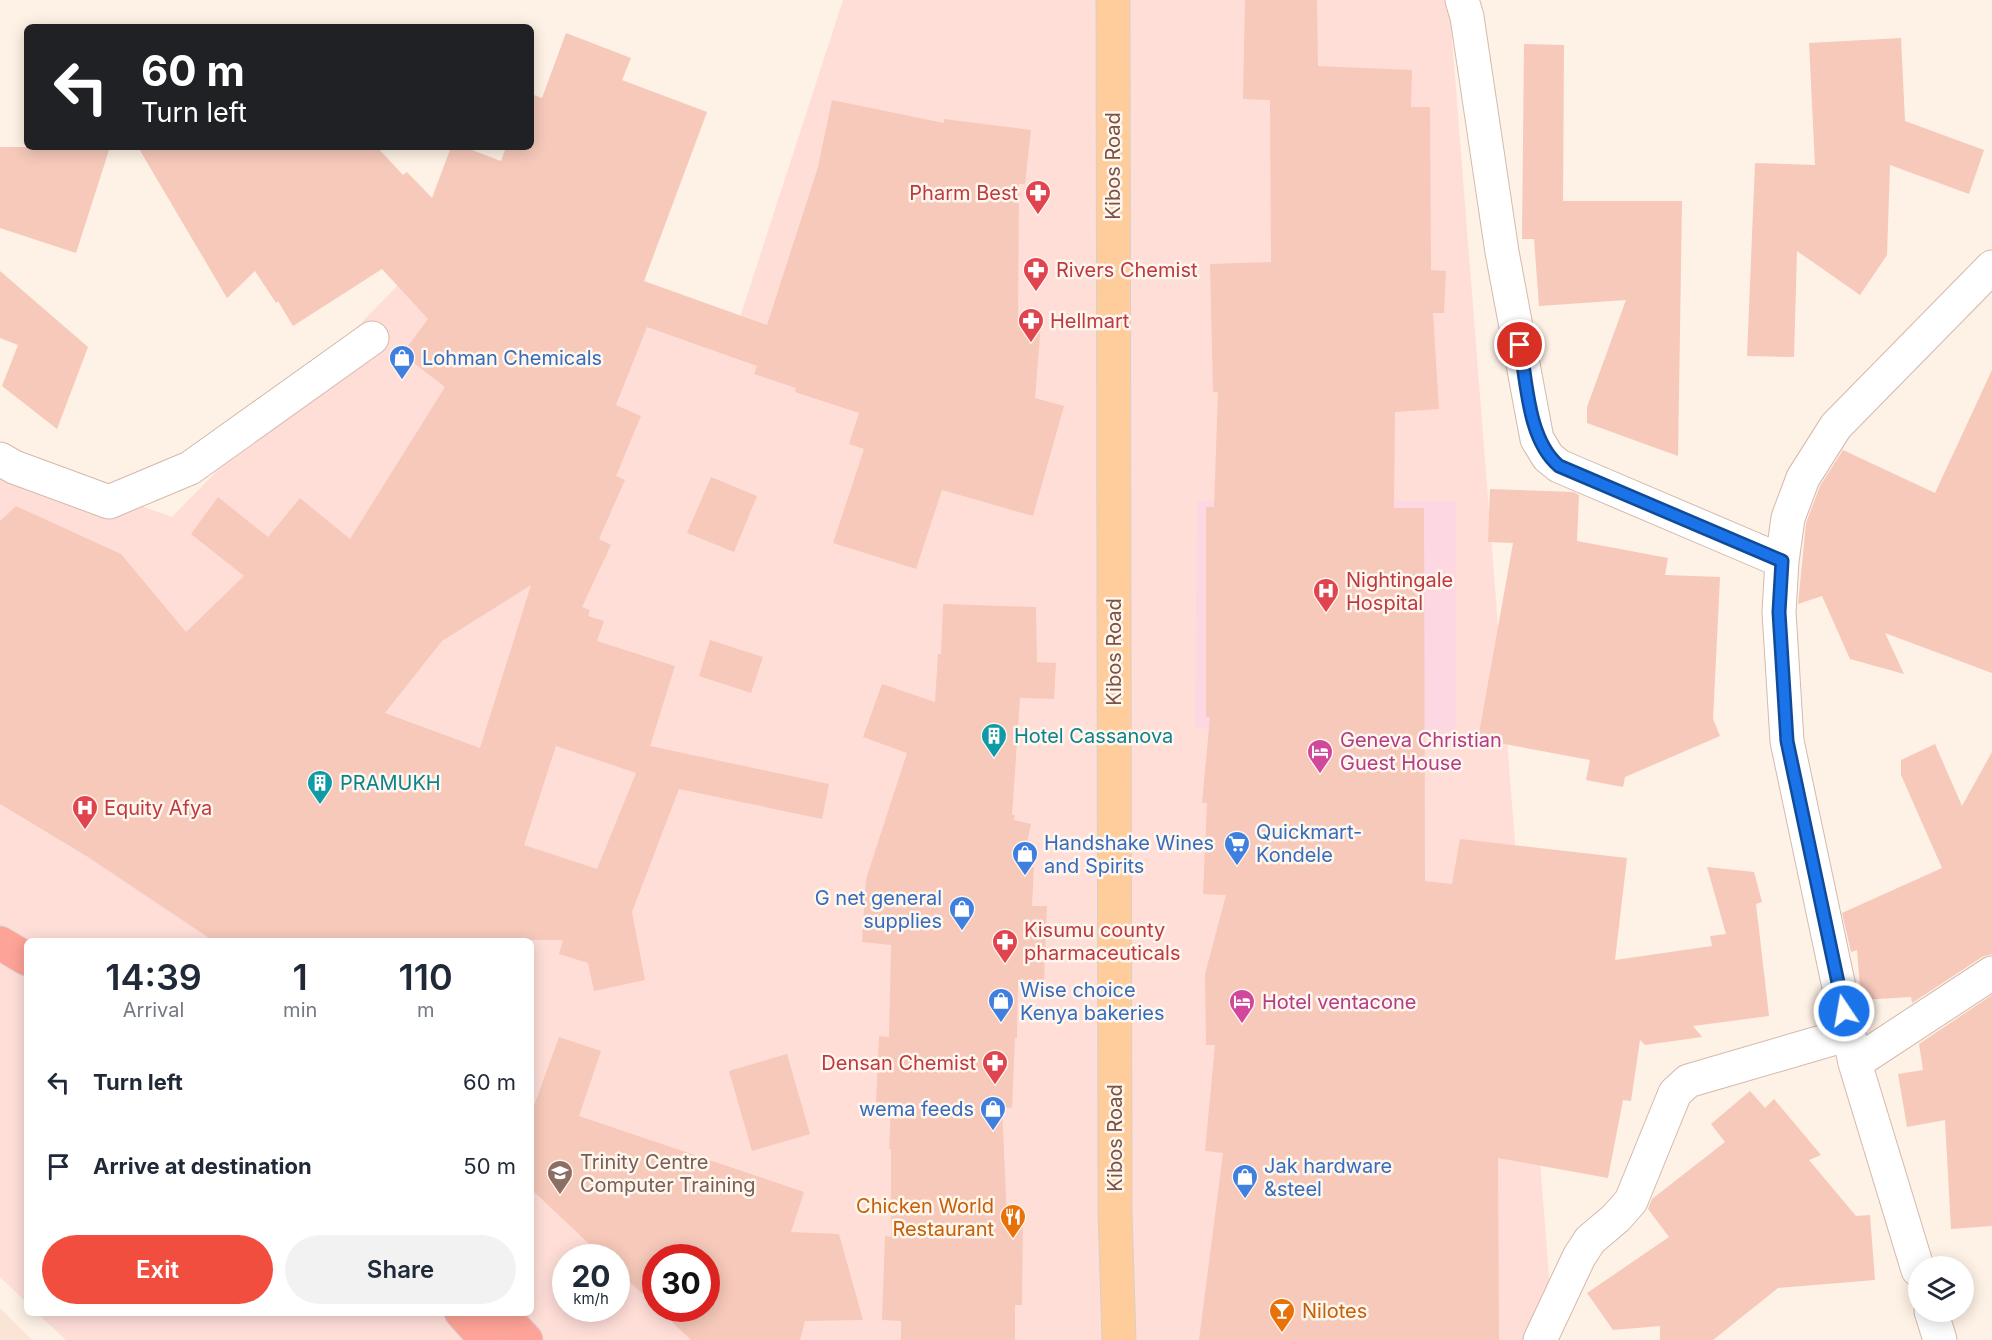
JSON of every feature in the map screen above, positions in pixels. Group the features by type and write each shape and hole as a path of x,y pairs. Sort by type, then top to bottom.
{"highway":[{"path":"0,943 24,957"},
{"path":"0,964 24,978"},
{"path":"464,1316 486,1340"},
{"path":"504,1316 526,1340"}],"main road":[{"name":"Kibos Road","path":"1113,0 1115,1200 1119,1340"}],"street":[{"path":"1462,0 1467,17 1502,252 1538,439 1548,457 1559,466 1782,561"},
{"path":"1914,1256 1852,1049 1787,741 1779,612 1782,561 1788,518 1803,478 1836,426 1992,267"},
{"path":"0,459 14,467 109,502 190,468 372,338"},
{"path":"1539,1340 1579,1257 1590,1240 1616,1218 1631,1201 1675,1093 1688,1081 1852,1049 1992,973"},
{"path":"1934,1322 1940,1340"}],"shaded area":[{"path":"843,0 1449,0 1554,1340 66,1340 40,1316 534,1316 534,938 24,938 24,1300 0,1277 0,455 172,517 437,245 732,342"},
{"name":"Nightingale Hospital","path":"1197,501 1456,501 1456,734 1195,728"},
{"path":"0,1308 32,1340 0,1340"}],"building":[{"path":"1245,0 1317,0 1318,66 1412,70 1411,107 1430,107 1431,270 1446,271 1444,313 1433,313 1439,409 1395,412 1394,508 1424,508 1425,881 1452,884 1460,839 1627,858 1615,960 1712,946 1710,936 1726,934 1707,867 1754,872 1762,902 1756,904 1769,1016 1693,1026 1702,1037 1645,1045 1640,1040 1631,1101 1623,1100 1608,1178 1498,1158 1499,1340 1199,1340 1223,1153 1205,1151 1215,1045 1206,1045 1205,974 1226,895 1203,894 1207,803 1202,803 1210,717 1206,717 1206,507 1214,507 1218,392 1213,392 1210,264 1271,262 1270,100 1243,99"},
{"path":"566,33 631,58 622,80 707,112 644,281 767,325 818,167 832,100 944,123 944,119 1031,130 1025,184 1019,184 1018,322 1041,324 1035,398 1064,406 1033,516 942,490 916,569 833,543 864,449 849,444 859,413 795,392 796,388 754,374 757,366 647,327 616,405 641,416 616,476 625,480 599,539 611,545 582,607 590,610 588,616 604,621 597,641 675,666 650,746 829,784 822,819 679,789 632,912 645,980 594,991 588,963 559,954 563,940 534,940 534,938 209,938 88,857 0,804 0,521 16,506 121,554 186,632 244,576 191,534 218,497 268,537 300,498 350,539 445,387 402,354 428,319 382,269 293,326 278,301 276,303 255,271 227,298 140,150 380,150 403,175 407,172 432,198 450,150 472,150 501,161 505,150 534,150 534,95 542,98","holes":["531,585 480,748 385,713 442,641","556,746 636,773 597,869 524,845"]},
{"path":"1901,38 1905,121 1984,150 1969,194 1890,165 1887,255 1860,295 1797,251 1794,357 1747,356 1755,163 1815,165 1809,43"},
{"path":"1524,44 1564,45 1563,201 1682,201 1678,456 1587,423 1587,407 1626,300 1539,306 1534,239 1522,239"},
{"path":"0,147 24,147 24,150 109,150 76,253 0,228"},
{"path":"0,271 88,347 57,429 2,386 18,345 0,338"},
{"path":"1992,370 1992,673 1885,633 1904,674 1850,659 1822,596 1798,604 1806,523 1820,486 1843,450 1935,493"},
{"path":"711,477 757,496 734,552 687,533"},
{"path":"1490,489 1573,492 1579,495 1577,541 1668,558 1665,575 1720,577 1713,719 1720,736 1625,777 1623,787 1586,780 1590,760 1478,739 1513,543 1488,542"},
{"path":"943,604 1036,607 1037,662 1056,663 1054,699 1020,698 1012,815 1015,815 1014,820 1031,824 1022,866 1034,867 1032,906 1047,906 1044,981 1018,980 1012,1108 1002,1107 1007,1218 1023,1218 1022,1305 1015,1305 1015,1340 901,1340 901,1321 882,1320 885,1236 891,1237 891,1149 889,1149 891,1103 876,1102 879,1036 889,1037 891,945 862,942 866,879 907,753 863,737 882,684 935,702 938,654 941,654"},
{"path":"710,640 763,657 751,693 699,676"},
{"path":"1935,744 1962,806 1992,752 1992,954 1982,957 1912,1003 1911,997 1861,1000 1857,950 1851,952 1842,913 1942,868 1901,775 1901,760"},
{"path":"1992,995 1992,1226 1951,1229 1945,1120 1907,1127 1898,1074 1923,1070 1919,1044"},
{"path":"559,1037 601,1051 579,1116 804,1192 791,1232 839,1234 863,1320 805,1321 800,1340 691,1340 672,1322 720,1322 720,1244 642,1244 642,1293 630,1283 630,1244 589,1244 534,1192 534,1106"},
{"path":"787,1054 810,1134 752,1151 729,1071"},
{"path":"1750,1091 1765,1108 1774,1099 1821,1155 1809,1160 1856,1216 1870,1215 1875,1280 1778,1288 1713,1340 1660,1340 1660,1326 1613,1330 1587,1293 1669,1237 1648,1209 1652,1199 1725,1142 1711,1124"}],"place":[{"name":"Pharm Best","path":"1038,216"},
{"name":"Rivers Chemist","path":"1036,293"},
{"name":"Hellmart","path":"1031,344"},
{"name":"Lohman Chemicals","path":"402,381"},
{"name":"Nightingale Hospital","path":"1326,614"},
{"name":"Hotel Cassanova","path":"994,759"},
{"name":"Geneva Christian Guest House","path":"1320,775"},
{"name":"PRAMUKH","path":"320,806"},
{"name":"Equity Afya","path":"85,831"},
{"name":"Quickmart- Kondele","path":"1237,867"},
{"name":"Handshake Wines and Spirits","path":"1025,877"},
{"name":"G net general supplies","path":"962,932"},
{"name":"Kisumu county pharmaceuticals","path":"1005,965"},
{"name":"Wise choice Kenya bakeries","path":"1001,1024"},
{"name":"Hotel ventacone","path":"1242,1025"},
{"name":"Densan Chemist","path":"995,1086"},
{"name":"wema feeds","path":"993,1132"},
{"name":"Trinity Centre Computer Training","path":"560,1196"},
{"name":"Jak hardware &steel","path":"1245,1200"},
{"name":"Chicken World Restaurant","path":"1013,1240"},
{"name":"Nilotes","path":"1282,1334"}],"route":[{"path":"1520,345 1538,439 1548,457 1559,466 1574,473 1782,561 1779,612 1787,741 1844,1011"}]}
